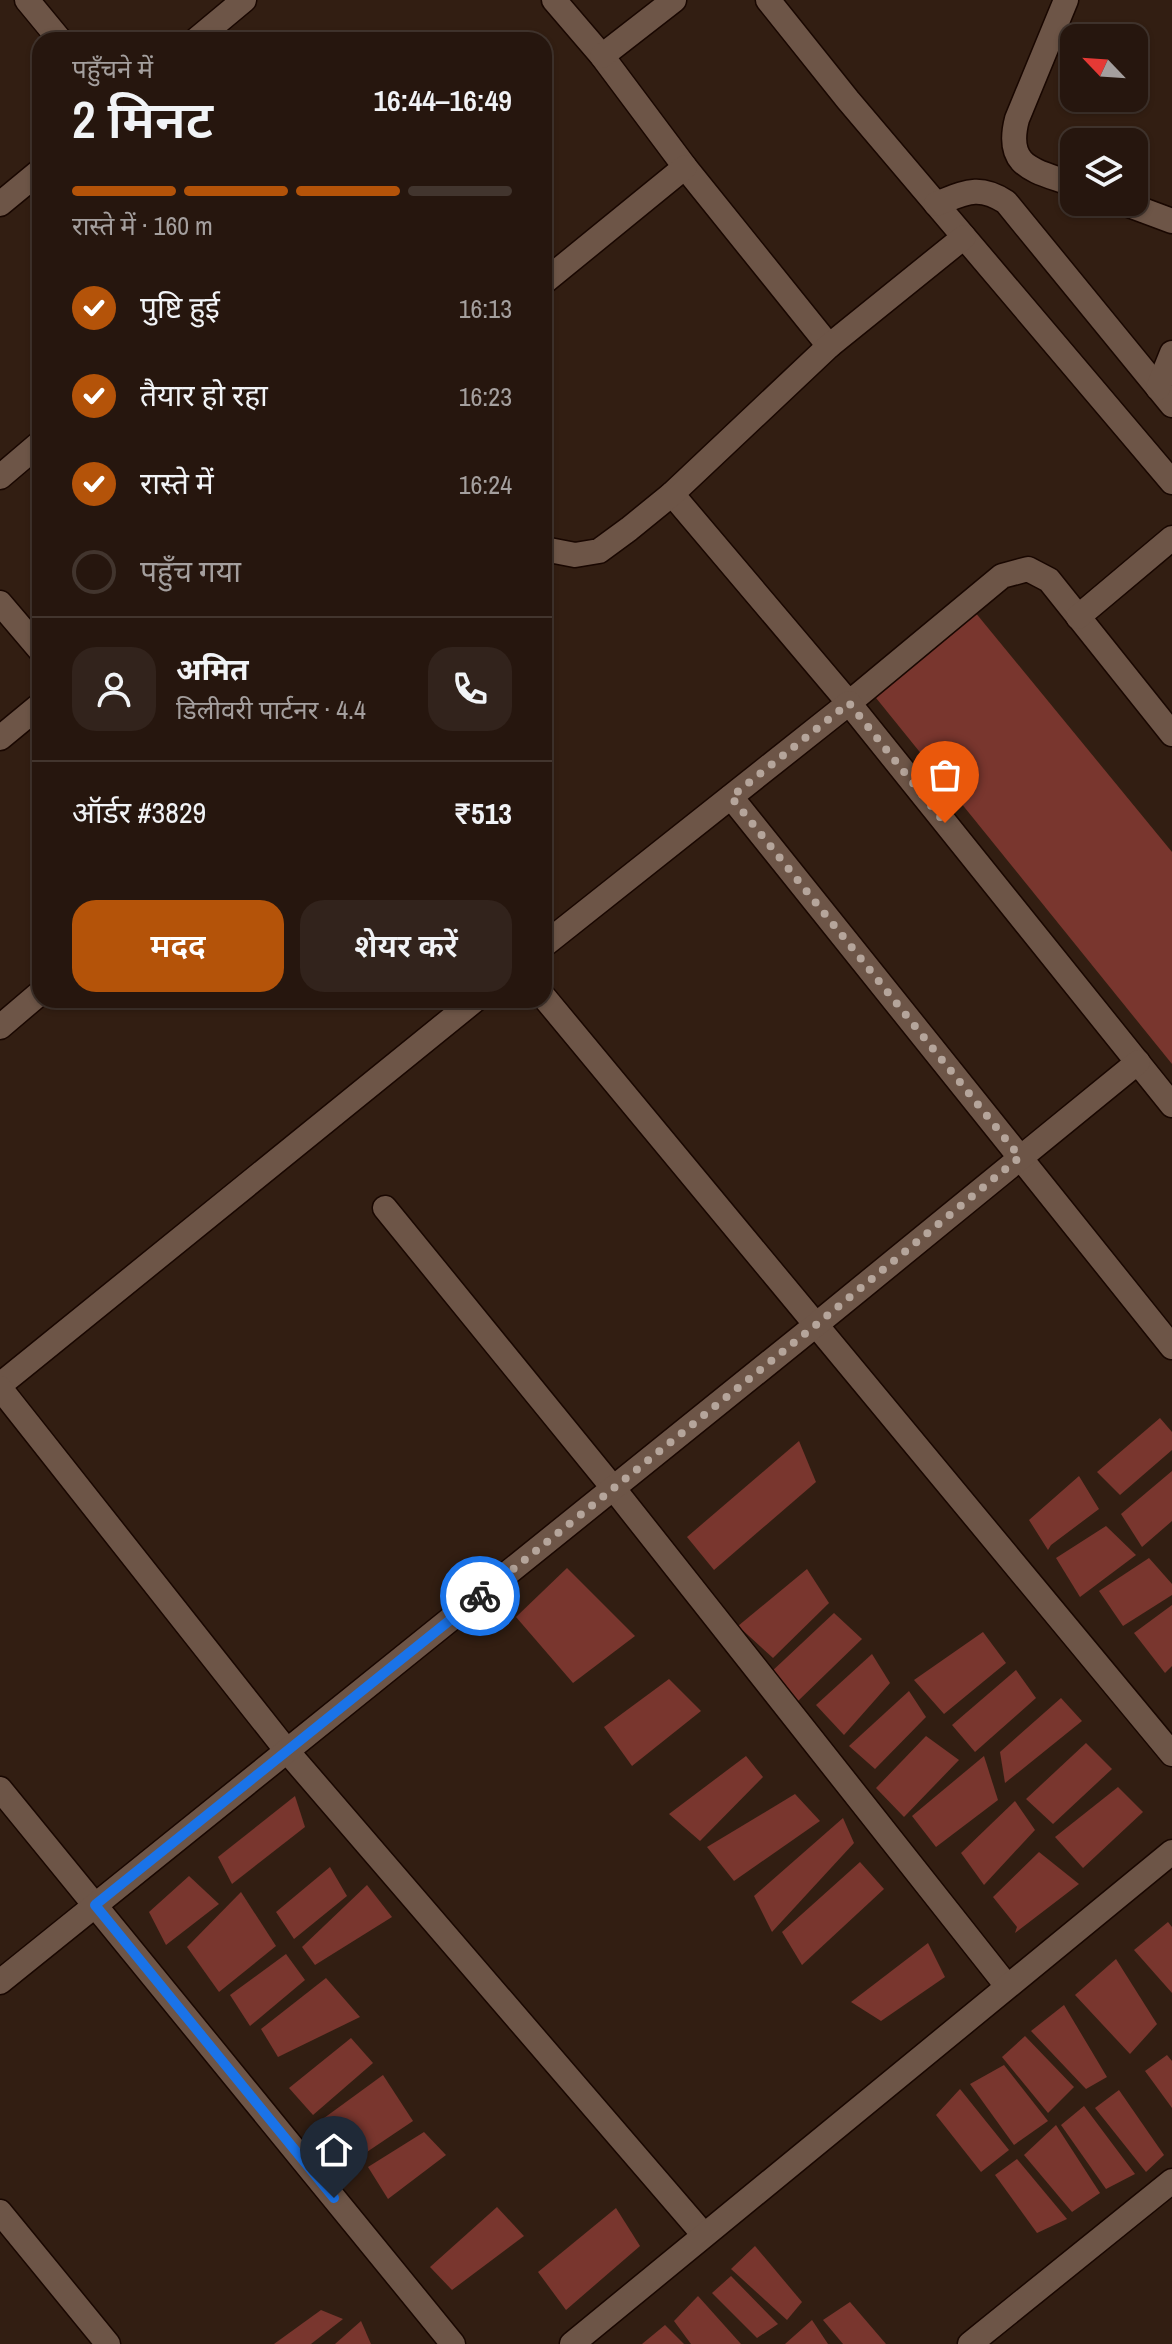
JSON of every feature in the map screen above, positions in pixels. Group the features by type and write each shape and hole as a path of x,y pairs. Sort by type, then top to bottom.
{"street":[{"path":"27,0 53,32"},
{"path":"206,32 244,0"},
{"path":"554,0 602,56 685,167 829,346"},
{"path":"602,56 674,0"},
{"path":"768,0 1172,482"},
{"path":"1060,180 1034,170 1017,157 1012,139 1017,119 1066,0"},
{"path":"552,275 685,167"},
{"path":"0,204 32,178"},
{"path":"936,204 970,191 990,192 1006,202 1165,396"},
{"path":"1148,212 1172,221"},
{"path":"552,551 575,555 599,551 672,494 829,346 964,237"},
{"path":"1165,396 1172,353"},
{"path":"0,477 32,450"},
{"path":"672,494 849,703 1172,1105"},
{"path":"1078,617 1172,538"},
{"path":"552,939 849,703 1002,576 1028,569 1049,580 1172,734"},
{"path":"0,603 32,641"},
{"path":"0,738 32,712"},
{"path":"731,797 1172,1347"},
{"path":"0,1027 32,1000"},
{"path":"552,1007 1172,1754"},
{"path":"465,1008 0,1387 287,1751 704,2235"},
{"path":"0,1982 614,1489 1138,1062"},
{"path":"385,1208 614,1489 1007,1986"},
{"path":"0,1789 453,2344"},
{"path":"572,2344 1172,1852"},
{"path":"970,2344 1172,2181"},
{"path":"0,2212 108,2344"}],"building":[{"path":"970,606 1172,852 1172,1064 868,688"},
{"path":"1160,1418 1172,1432 1172,1450 1120,1495 1097,1472"},
{"path":"799,1441 816,1482 714,1570 687,1537"},
{"path":"1172,1471 1172,1521 1142,1547 1121,1514"},
{"path":"1079,1476 1099,1509 1048,1550 1029,1520"},
{"path":"1106,1526 1136,1555 1080,1597 1056,1558"},
{"path":"1149,1558 1172,1584 1172,1595 1123,1626 1099,1591"},
{"path":"567,1568 635,1636 573,1683 516,1617"},
{"path":"807,1569 829,1603 773,1658 738,1626"},
{"path":"1172,1605 1172,1666 1165,1673 1134,1633"},
{"path":"834,1613 862,1639 798,1701 769,1674"},
{"path":"983,1632 1006,1663 944,1714 914,1680"},
{"path":"872,1654 890,1683 844,1735 816,1705"},
{"path":"1016,1670 1036,1698 975,1752 952,1725"},
{"path":"669,1679 701,1711 632,1766 604,1727"},
{"path":"909,1691 926,1717 875,1769 849,1746"},
{"path":"1061,1698 1082,1721 1005,1783 1000,1752"},
{"path":"926,1736 959,1760 904,1817 876,1788"},
{"path":"1086,1743 1112,1769 1053,1824 1026,1799"},
{"path":"746,1756 763,1777 700,1841 669,1814"},
{"path":"984,1756 998,1800 936,1847 912,1816"},
{"path":"1118,1787 1143,1812 1083,1868 1055,1837"},
{"path":"795,1794 820,1821 734,1881 707,1847"},
{"path":"295,1796 305,1827 232,1884 218,1857"},
{"path":"1015,1801 1035,1830 984,1885 961,1853"},
{"path":"843,1818 854,1843 772,1932 754,1896"},
{"path":"1039,1852 1079,1884 1015,1933 1017,1927 993,1897"},
{"path":"860,1862 884,1889 802,1965 782,1932"},
{"path":"330,1867 347,1896 294,1939 276,1912"},
{"path":"189,1876 219,1904 166,1945 149,1912"},
{"path":"367,1885 392,1917 315,1965 302,1947"},
{"path":"241,1892 276,1946 219,1992 187,1947"},
{"path":"1168,1922 1172,1927 1172,1993 1134,1950"},
{"path":"928,1943 945,1977 881,2021 851,2002"},
{"path":"286,1954 305,1980 250,2026 230,1995"},
{"path":"1116,1959 1157,2024 1130,2054 1075,1995"},
{"path":"326,1978 360,2017 278,2057 261,2029"},
{"path":"1064,2005 1107,2077 1086,2089 1031,2031"},
{"path":"1025,2036 1074,2087 1048,2113 1002,2057"},
{"path":"351,2038 373,2063 313,2115 289,2088"},
{"path":"1167,2055 1172,2061 1172,2108 1145,2071"},
{"path":"1004,2065 1048,2121 1014,2145 970,2084"},
{"path":"383,2075 413,2121 346,2166 320,2121"},
{"path":"960,2089 1009,2150 981,2172 936,2115"},
{"path":"1119,2090 1164,2155 1146,2172 1095,2108"},
{"path":"1084,2106 1135,2174 1106,2189 1061,2125"},
{"path":"1056,2125 1100,2193 1072,2212 1024,2155"},
{"path":"424,2132 446,2155 388,2199 368,2167"},
{"path":"1017,2159 1067,2219 1037,2233 995,2175"},
{"path":"497,2207 524,2236 452,2290 430,2267"},
{"path":"616,2208 640,2246 566,2310 538,2272"},
{"path":"755,2246 802,2302 787,2320 731,2269"},
{"path":"731,2276 778,2324 757,2338 712,2293"},
{"path":"698,2296 741,2344 691,2344 674,2321"},
{"path":"850,2302 886,2344 843,2344 823,2320"},
{"path":"321,2310 343,2319 311,2344 274,2344"},
{"path":"812,2320 828,2344 785,2344"},
{"path":"361,2321 371,2344 335,2344"},
{"path":"665,2325 684,2344 642,2344"}],"way so far":[{"path":"480,1596 1020,1157 731,797 849,703 945,823"}],"route":[{"path":"334,2198 95,1905 480,1596"}]}
